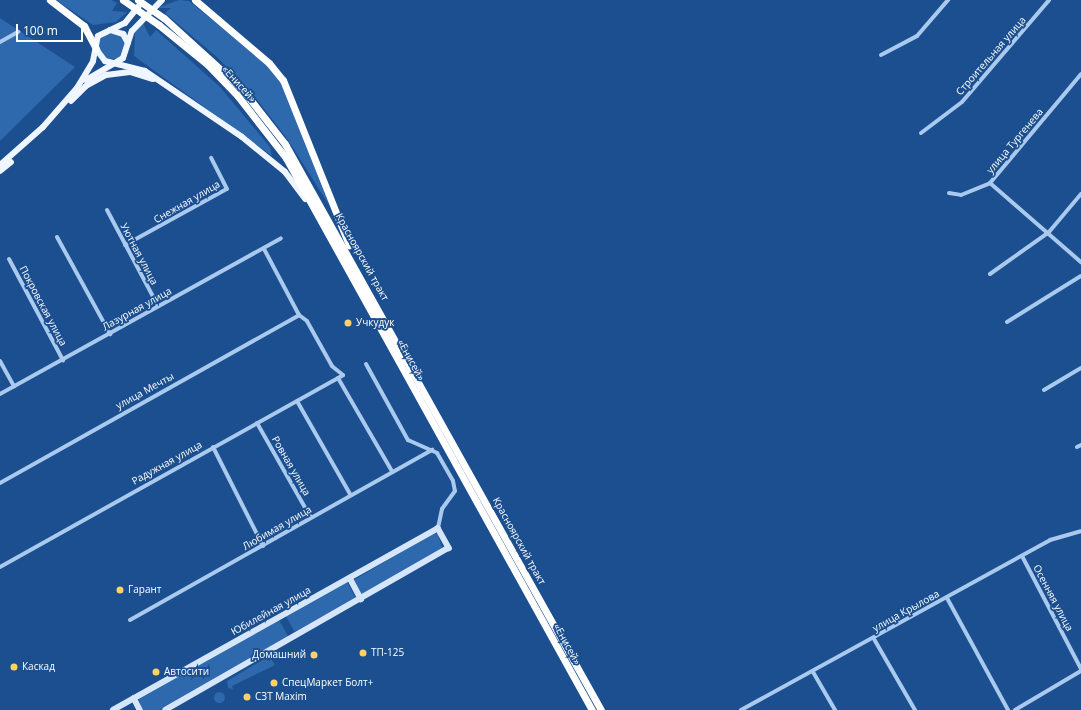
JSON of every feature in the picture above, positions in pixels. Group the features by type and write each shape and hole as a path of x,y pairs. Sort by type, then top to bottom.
{"highway":[{"path":"50,0 84,26 96,49"},
{"name":"«Енисей»","path":"123,0 158,24 208,65 258,120 286,158 592,710"},
{"name":"Красноярский тракт","path":"138,0 164,18 215,61 267,119 311,186 601,710"},
{"path":"195,0 269,63 284,80 365,282"}],"main road":[{"path":"0,165 56,113 89,71 96,49 98,36 125,23 144,0"},
{"path":"0,171 48,128 89,77 126,55 128,43 136,24 162,0"},
{"path":"109,30 123,34 128,43"},
{"path":"96,49 105,61 115,62 145,71 171,88 285,172 335,244"},
{"path":"74,97 95,79 118,72 143,75 171,88"},
{"path":"166,710 449,548 438,528"},
{"name":"Юбилейная улица","path":"112,710 438,528"},
{"path":"350,578 361,599"},
{"path":"134,698 140,710"}],"street":[{"path":"881,55 916,36 948,0"},
{"name":"Строительная улица","path":"921,133 962,102 1049,0"},
{"path":"0,42 18,32"},
{"name":"улица Тургенева","path":"949,193 961,195 990,183 1081,74"},
{"name":"Снежная улица","path":"125,245 227,189 211,158"},
{"path":"990,183 1081,262"},
{"path":"990,274 1048,232 1081,194"},
{"name":"Уютная улица","path":"107,210 158,306"},
{"path":"57,237 110,334"},
{"name":"Лазурная улица","path":"0,394 264,249 281,238"},
{"path":"264,249 299,315"},
{"name":"Покровская улица","path":"9,259 63,360"},
{"path":"1007,322 1081,276"},
{"name":"Радужная улица","path":"0,567 343,374 332,366 307,321 299,315"},
{"name":"улица Мечты","path":"0,483 299,315"},
{"path":"0,362 14,386"},
{"path":"366,364 408,440 432,450 444,465 454,491 442,509 438,528"},
{"path":"1044,390 1081,368"},
{"path":"338,378 392,471"},
{"path":"297,400 350,494"},
{"name":"Ровная улица","path":"257,423 311,518"},
{"path":"213,447 263,546"},
{"name":"Любимая улица","path":"130,620 176,592 263,546 350,494 432,450"},
{"name":"улица Крылова","path":"741,710 874,639 1050,540 1081,532"},
{"name":"Осенняя улица","path":"1022,556 1081,670"},
{"path":"947,598 1008,710"},
{"path":"874,639 915,710"},
{"path":"1015,710 1081,670"},
{"path":"813,672 835,710"},
{"path":"749,706 752,710"}],"shaded area":[{"path":"56,0 111,0 117,3 112,11 127,12 116,22 93,25"},
{"path":"179,0 189,1 263,61 282,83 329,205 288,140 255,97 218,58 165,13 171,8 157,8"},
{"path":"0,18 75,67 0,141"},
{"path":"143,23 150,37 156,30 220,87 270,147 272,156 134,56 135,32"},
{"path":"112,33 121,37 125,46 121,55 112,59 103,55 99,46 103,37"},
{"path":"434,533 438,534 442,548 361,595 354,580"},
{"path":"347,582 356,598 295,632 286,616"},
{"path":"279,620 289,638 160,710 142,710 139,699"},
{"path":"269,656 275,665 232,686 233,689 228,688 227,681"},
{"path":"217,692 221,692 223,693 223,701 217,702 214,699 214,695"}],"place":[{"name":"Учкудук","path":"348,323"},
{"name":"Гарант","path":"120,590"},
{"name":"ТП-125","path":"363,653"},
{"name":"Домашний","path":"314,655"},
{"name":"Каскад","path":"14,667"},
{"name":"Автосити","path":"156,672"},
{"name":"СпецМаркет Болт+","path":"274,683"},
{"name":"СЗТ Maxim","path":"247,697"}]}
